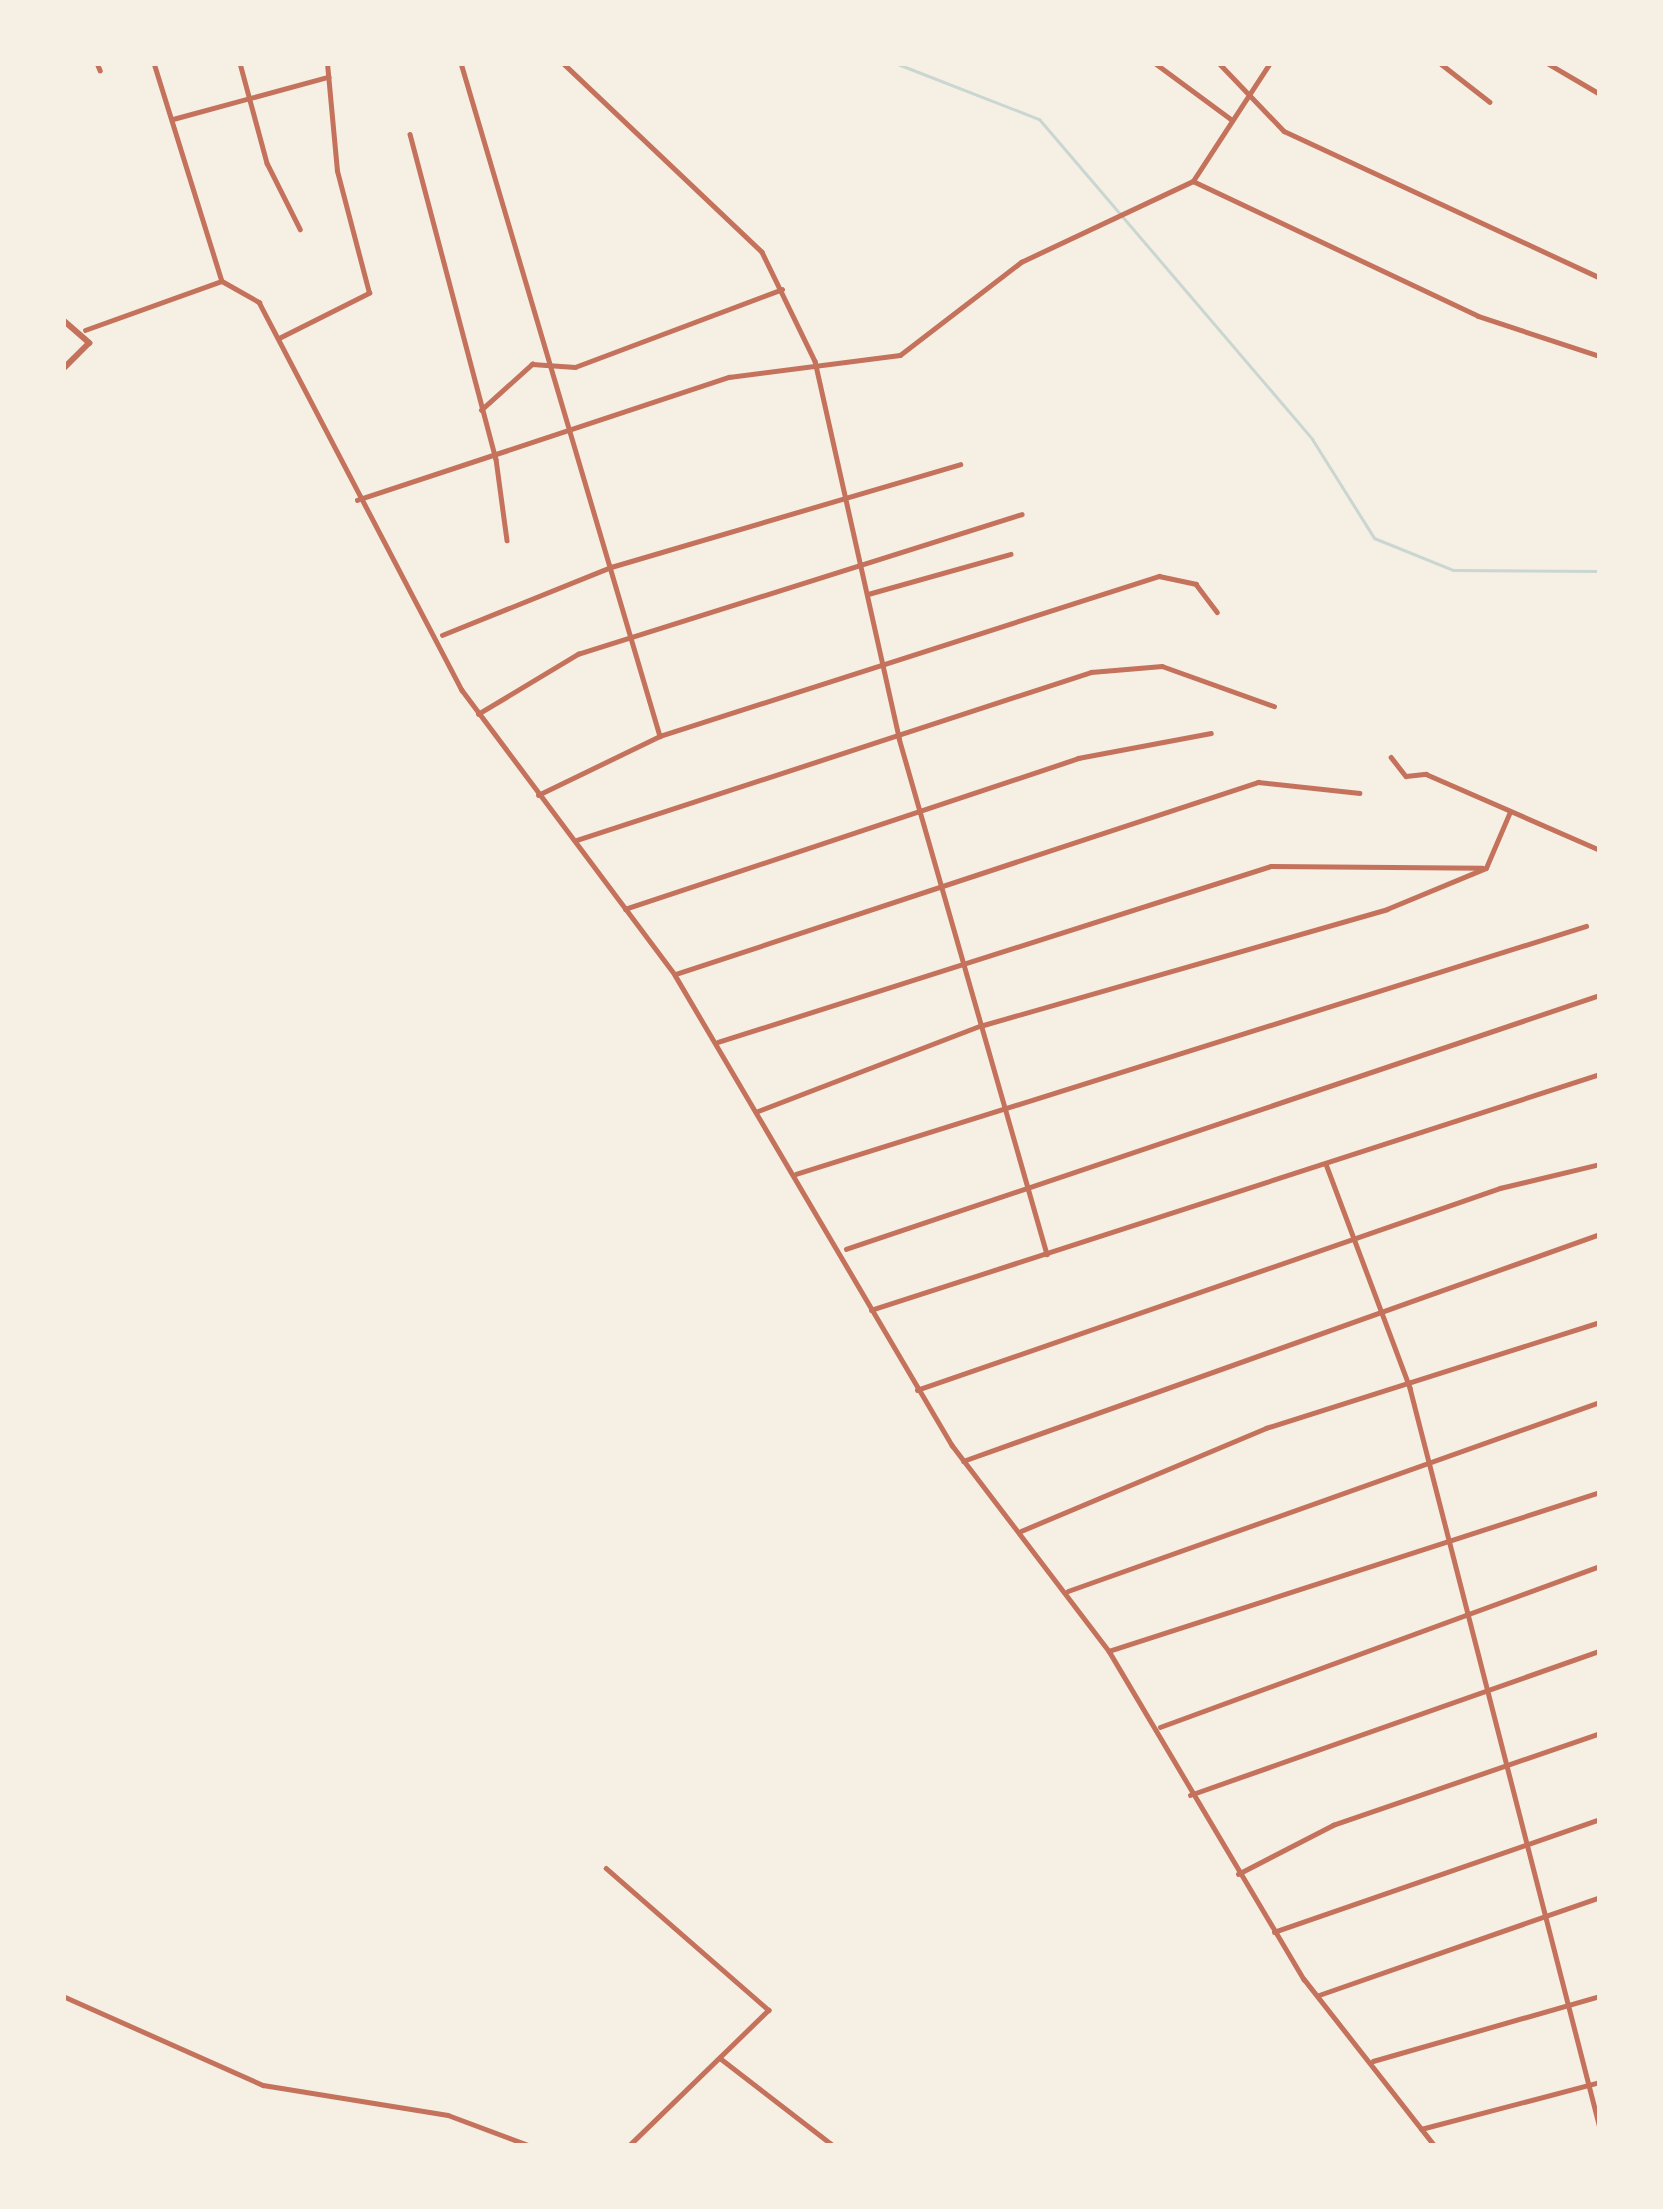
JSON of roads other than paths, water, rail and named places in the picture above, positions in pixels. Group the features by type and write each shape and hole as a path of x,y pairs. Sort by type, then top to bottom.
{"street":[{"path":"154,63 222,281"},
{"path":"240,63 300,229"},
{"path":"279,338 369,292 337,171 327,63"},
{"path":"461,63 558,366 573,436 635,635 660,736"},
{"path":"563,63 724,212 782,289 815,361 839,500 889,666 899,739 938,884 967,958 999,1110 1047,1254"},
{"path":"1155,63 1232,120"},
{"path":"1220,63 1284,131 1600,278"},
{"path":"357,500 573,436 729,377 815,361 862,367 900,355 1021,262 1193,181 1245,94 1270,63"},
{"path":"1440,63 1490,101"},
{"path":"1546,63 1600,94"},
{"path":"173,119 328,77"},
{"path":"410,134 496,459 506,540"},
{"path":"1193,181 1478,316 1600,356"},
{"path":"63,320 85,331 222,281 247,289 279,338 357,500 441,635 478,714 675,975 846,1249 871,1310 963,1461 1068,1591 1160,1727 1190,1795 1274,1932 1435,2146"},
{"path":"481,410 532,364 558,366 782,289"},
{"path":"63,369 86,355 85,331"},
{"path":"441,635 611,567 959,464"},
{"path":"478,714 557,664 635,635 1021,514"},
{"path":"868,594 1010,554"},
{"path":"538,795 660,736 1159,576 1196,584 1217,612"},
{"path":"575,841 1123,667 1162,666 1274,706"},
{"path":"625,909 918,807 1211,733"},
{"path":"1390,757 1406,776 1426,774 1600,850"},
{"path":"675,975 938,884 1258,782 1359,793"},
{"path":"758,1111 980,1026 1387,909 1486,868 1509,814"},
{"path":"718,1042 967,958 1271,866 1486,868"},
{"path":"796,1174 1586,926"},
{"path":"846,1249 1600,995"},
{"path":"871,1310 1600,1074"},
{"path":"1326,1164 1361,1237 1410,1388 1442,1543 1501,1768 1571,2003 1600,2128"},
{"path":"917,1390 1361,1237 1600,1164"},
{"path":"963,1461 1600,1234"},
{"path":"1021,1531 1266,1428 1410,1388 1600,1322"},
{"path":"1068,1591 1600,1402"},
{"path":"1109,1651 1600,1492"},
{"path":"1160,1727 1460,1612 1600,1567"},
{"path":"1190,1795 1600,1651"},
{"path":"1238,1874 1333,1825 1600,1732"},
{"path":"1274,1932 1600,1819"},
{"path":"606,1868 770,2010 629,2146"},
{"path":"1319,1995 1600,1897"},
{"path":"63,1996 263,2085 448,2115 532,2146"},
{"path":"1373,2061 1600,1996"},
{"path":"720,2058 834,2146"},
{"path":"1421,2129 1600,2082"},
{"path":"884,2146 949,2146"}],"waterway":[{"path":"895,63 1039,119 1312,439 1374,538 1453,570 1600,571"}]}
